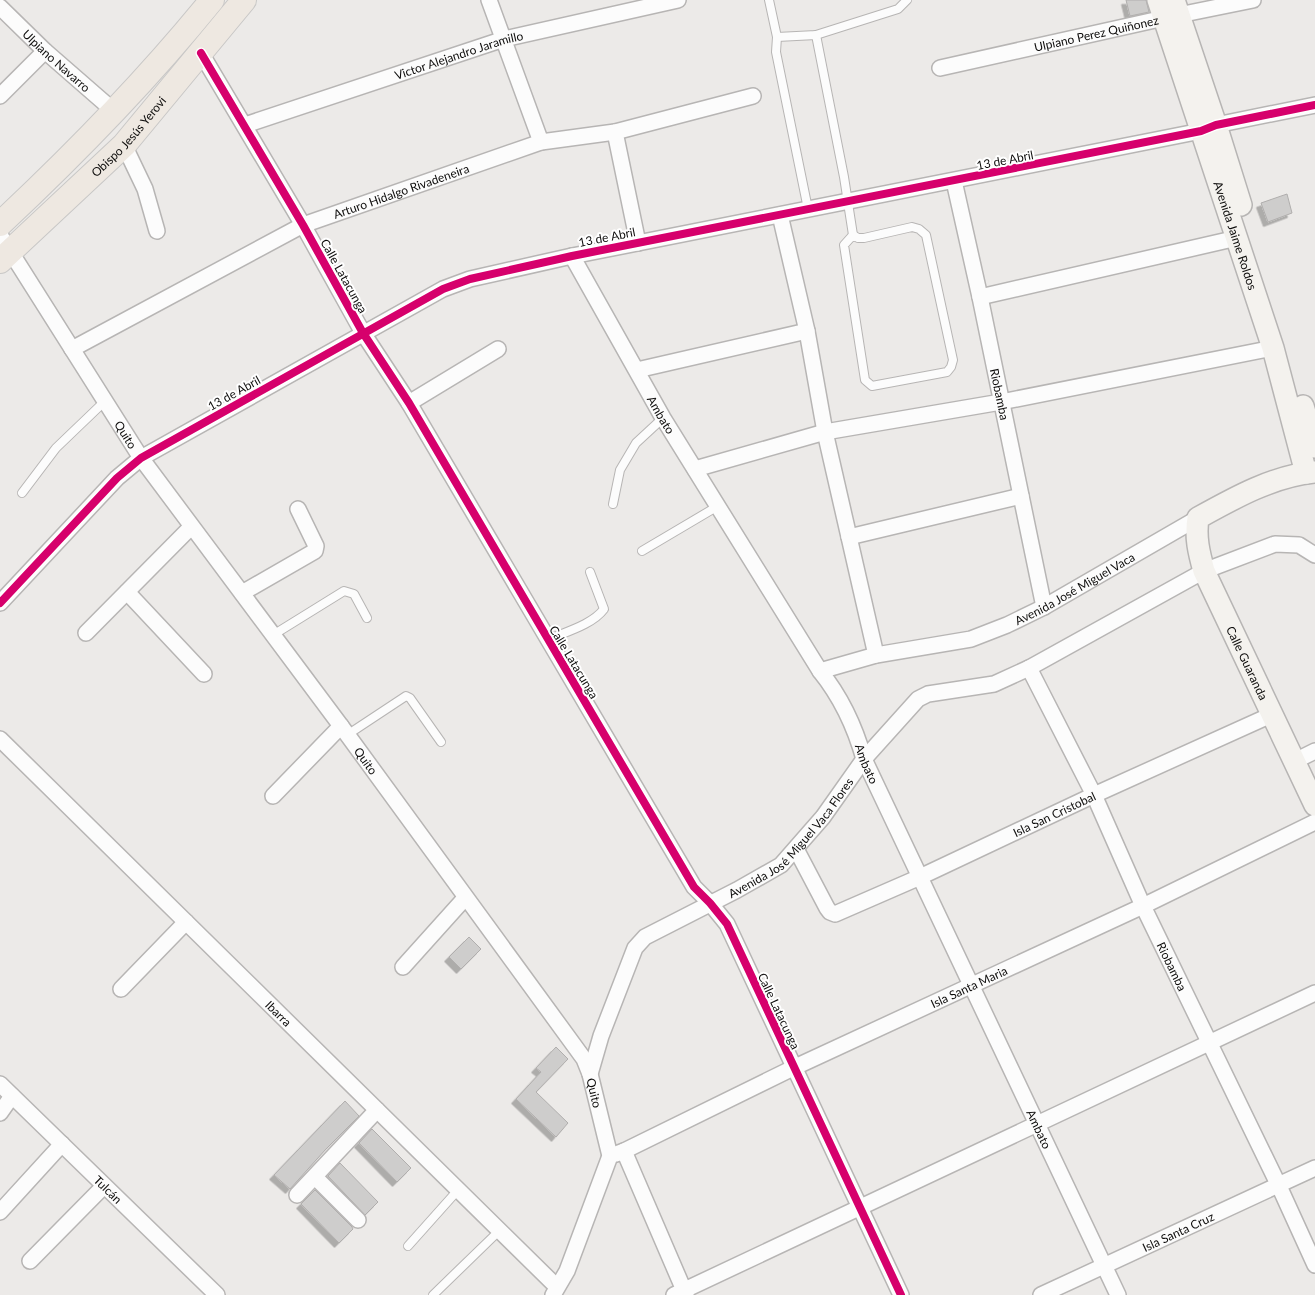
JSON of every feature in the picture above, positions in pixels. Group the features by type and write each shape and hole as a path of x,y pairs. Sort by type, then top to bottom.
{"main road":[{"path":"0,224 115,112 150,74 212,0"},
{"name":"Obispo Jesús Yerovi","path":"4,249 124,145 244,0"}],"street":[{"path":"488,0 541,142"},
{"name":"Victor Alejandro Jaramillo","path":"245,125 504,39 678,0"},
{"name":"Ulpiano Perez Quiñonez","path":"940,68 1169,8 1253,0"},
{"name":"Ulpiano Navarro","path":"0,7 45,51 115,112"},
{"name":"Avenida Jaime Roldos","path":"1169,8 1315,447"},
{"path":"0,96 45,51"},
{"name":"Calle Latacunga","path":"201,53 303,225 363,333 409,403 694,887 727,924 901,1295"},
{"name":"Arturo Hidalgo Rivadeneira","path":"72,348 303,225 541,142 615,132 753,96"},
{"name":"13 de Abril","path":"0,603 117,478 141,458 443,289 461,282 572,256 954,181 1315,105"},
{"name":"Avenida Jaime Roldos","path":"1209,128 1237,238 1273,348 1310,472"},
{"path":"615,132 638,243"},
{"path":"124,145 145,189 157,231"},
{"name":"Riobamba","path":"954,181 1044,607"},
{"path":"780,215 808,331 826,432 876,655"},
{"path":"980,297 1237,238"},
{"name":"Quito","path":"4,249 72,348 104,402 141,458 344,730 465,898 584,1058 617,1153 681,1294"},
{"name":"Ambato","path":"572,256 663,418 820,672 834,688 856,734 864,759 1118,1295"},
{"path":"637,370 808,331"},
{"path":"695,469 826,432 1001,402 1273,348"},
{"path":"409,403 498,349"},
{"name":"Avenida José Miguel Vaca","path":"820,672 876,655 971,639 1007,625 1044,607 1244,493 1310,472"},
{"path":"849,537 1021,496"},
{"path":"242,593 315,550 316,546 298,509"},
{"name":"Calle Guaranda","path":"1198,518 1197,546 1204,571 1315,805"},
{"path":"86,633 191,527"},
{"name":"Avenida José Miguel Vaca Flores","path":"590,1074 601,1036 635,948 645,938 781,865 824,817 864,759 918,699 928,694 994,684 1029,668 1204,571 1275,544 1299,545 1315,555"},
{"path":"127,592 204,674"},
{"name":"Riobamba","path":"1029,668 1094,795 1142,906 1279,1186 1315,1265"},
{"name":"Isla San Cristobal","path":"796,849 826,908 835,914 920,877 1094,795 1271,715"},
{"path":"274,796 344,730"},
{"name":"Ibarra","path":"0,739 499,1230 555,1291"},
{"path":"1293,762 1315,751"},
{"name":"Isla Santa Maria","path":"617,1153 970,985 1142,906 1315,822"},
{"path":"403,967 465,898"},
{"path":"121,989 186,922"},
{"path":"681,1294 860,1206 1037,1125 1315,993"},
{"name":"Tulcán","path":"0,1084 217,1295"},
{"path":"0,1113 12,1096"},
{"path":"297,1195 376,1110"},
{"path":"0,1212 62,1144"},
{"path":"555,1291 567,1270 617,1153"},
{"name":"Isla Santa Cruz","path":"1041,1295 1315,1168"},
{"path":"315,1177 358,1220"},
{"path":"30,1261 104,1186"}],"lane":[{"path":"770,0 777,37 776,52 808,209"},
{"path":"777,37 816,35 898,9 907,0"},
{"path":"816,35 853,235"},
{"path":"912,228 919,229 926,235 953,360 947,372 872,386 865,380 844,245 853,235 858,238 864,238 912,228"},
{"path":"22,494 56,448 104,402"},
{"path":"613,504 620,470 632,449 663,418"},
{"path":"642,551 718,506"},
{"path":"547,640 586,623 604,609 590,572"},
{"path":"273,636 344,591 354,594 367,618"},
{"path":"344,730 406,696 410,698 441,742"},
{"path":"408,1246 458,1190"},
{"path":"433,1295 499,1230"}],"building":[{"path":"1126,0 1146,0 1149,12 1130,16"},
{"path":"1287,194 1292,213 1268,222 1261,203"},
{"path":"469,937 481,949 461,969 449,957"},
{"path":"556,1047 568,1059 536,1092 568,1123 556,1137 516,1099 541,1072 536,1068"},
{"path":"345,1101 359,1116 290,1189 274,1175"},
{"path":"372,1129 411,1168 397,1182 359,1143"},
{"path":"340,1163 378,1202 365,1215 328,1176"},
{"path":"315,1190 353,1229 339,1243 301,1204"}],"cycle path":[{"path":"201,53 303,225 363,333 409,403 694,887 727,924 901,1295"},
{"path":"0,603 117,478 141,458 443,289 470,279 572,256 1201,131 1216,125 1315,105"}]}
